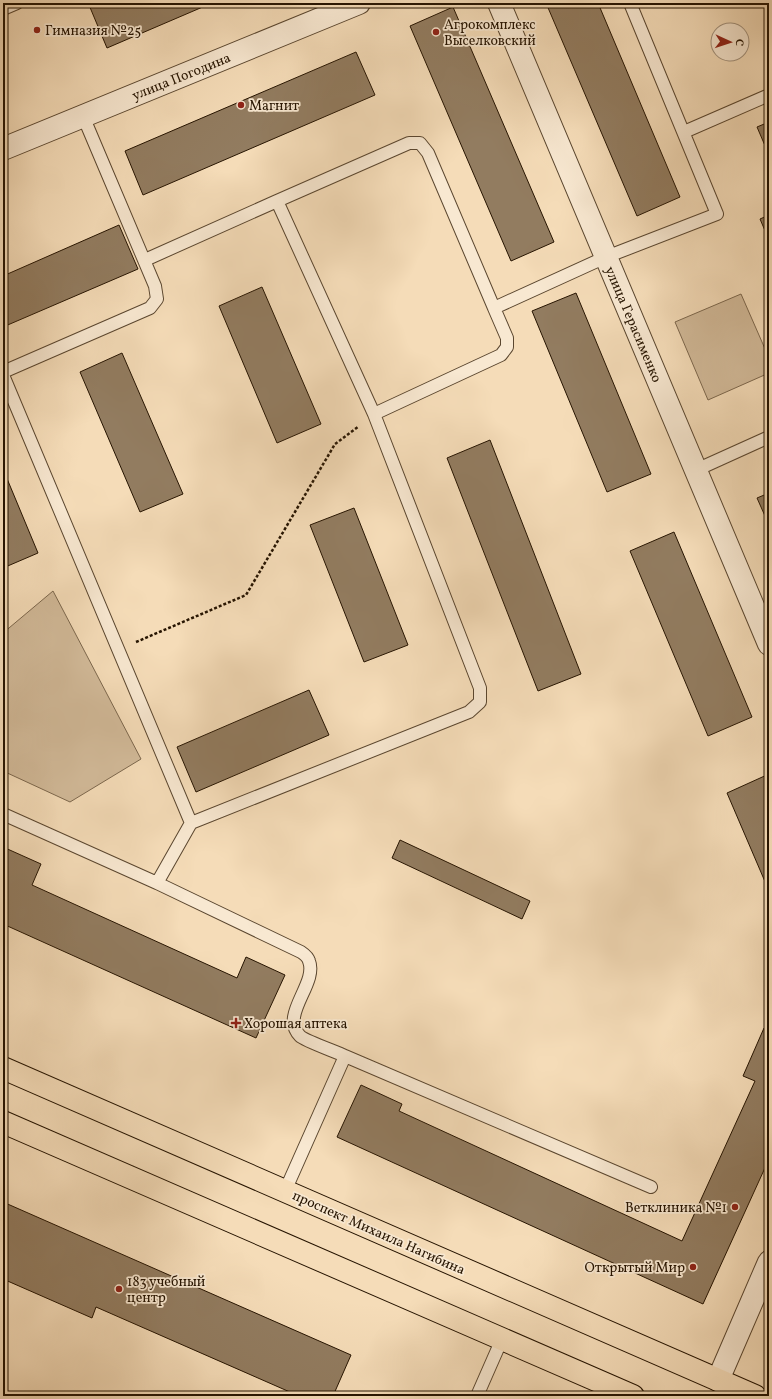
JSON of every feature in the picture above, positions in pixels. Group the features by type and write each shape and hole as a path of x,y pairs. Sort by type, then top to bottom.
{"main road":[{"name":"проспект Михаила Нагибина","path":"3,1068 755,1396"},
{"path":"3,1122 633,1396"}],"street":[{"name":"улица Погодина","path":"3,149 360,3"},
{"name":"улица Герасименко","path":"499,3 769,644"},
{"path":"718,1380 769,1262"}],"lane":[{"path":"3,9 17,3"},
{"path":"494,308 606,257 717,214 630,3"},
{"path":"684,132 769,96"},
{"path":"3,372 150,308 157,299 155,286 145,260 83,116"},
{"path":"145,260 409,143 420,143 428,153 494,308 506,338 507,347 501,355 374,414"},
{"path":"157,883 191,823 469,712 480,702 480,688 374,414 278,201"},
{"path":"3,375 191,823"},
{"path":"696,470 769,438"},
{"path":"3,814 157,883 301,952 309,960 311,972 294,1015 294,1027 301,1037 651,1187"},
{"path":"286,1191 345,1056"},
{"path":"477,1396 502,1339"}],"path":[{"path":"118,650 246,595 335,444 374,414"}],"shaded area":[{"path":"741,294 769,358 769,373 708,400 675,322"},
{"path":"53,591 141,759 70,802 3,771 3,633"}],"building":[{"path":"92,3 212,3 107,48 89,5"},
{"path":"546,3 598,3 680,197 637,216"},
{"path":"453,7 554,242 511,261 410,26"},
{"path":"356,52 375,95 143,195 125,151"},
{"path":"769,122 769,155 757,127"},
{"path":"769,215 769,240 760,219"},
{"path":"119,225 138,269 3,327 3,276"},
{"path":"262,287 321,424 277,443 219,306"},
{"path":"576,293 651,474 607,492 532,311"},
{"path":"122,353 183,494 140,512 80,372"},
{"path":"490,440 581,674 538,691 447,458"},
{"path":"3,469 38,553 3,568"},
{"path":"769,493 769,525 757,498"},
{"path":"354,508 408,645 364,662 310,525"},
{"path":"674,532 752,717 708,736 630,551"},
{"path":"309,690 329,735 196,792 177,747"},
{"path":"769,774 769,891 727,793"},
{"path":"400,840 530,901 522,919 392,858"},
{"path":"3,847 41,864 32,885 237,978 246,957 285,975 256,1038 3,924"},
{"path":"764,1028 769,1031 769,1159 703,1304 337,1137 361,1085 402,1104 399,1111 682,1241 755,1081 743,1076"},
{"path":"3,1202 351,1355 333,1396 299,1396 96,1307 92,1318 3,1279"}],"place":[{"name":"Гимназия №25","path":"37,30"},
{"name":"Агрокомплекс Выселковский","path":"436,32"},
{"name":"Магнит","path":"241,105"},
{"name":"Хорошая аптека","path":"236,1023"},
{"name":"Ветклиника №1","path":"735,1207"},
{"name":"Открытый Мир","path":"693,1267"},
{"name":"183 учебный центр","path":"119,1289"}]}
